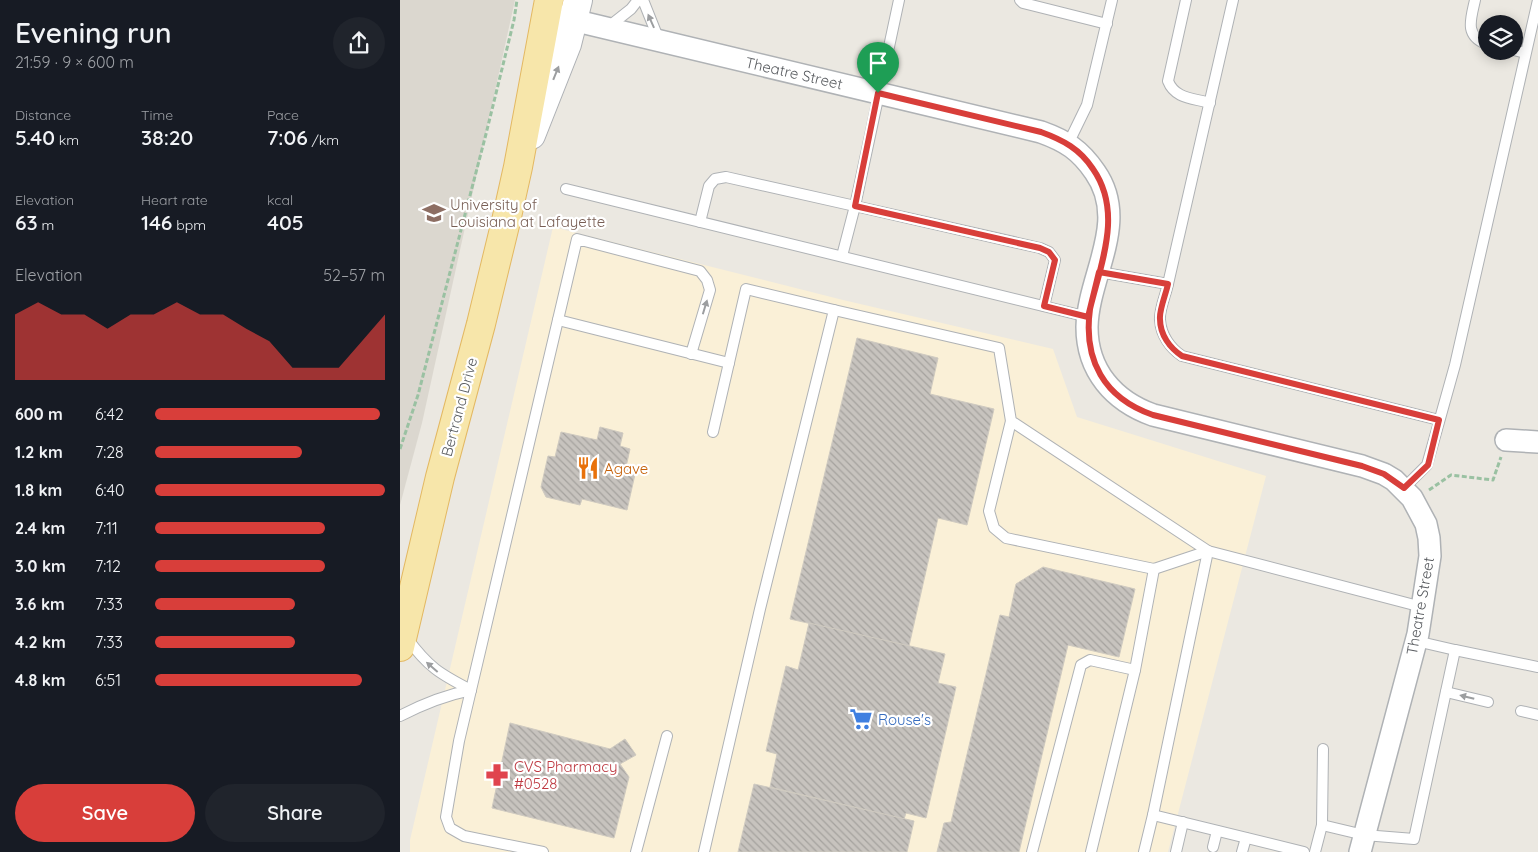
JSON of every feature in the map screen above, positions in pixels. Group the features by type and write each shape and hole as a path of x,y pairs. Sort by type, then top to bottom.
{"main road":[{"name":"Bertrand Drive","path":"402,640 518,167 548,7"},
{"name":"Bertrand Drive","path":"518,167 567,44 575,10"}],"street":[{"name":"Theatre Street","path":"548,7 575,10 607,28 1041,132 1059,138 1087,159 1099,177 1107,197 1109,217 1106,241 1088,317 1088,343 1092,360 1109,387 1122,400 1153,415 1362,466 1384,474 1409,494 1426,524 1430,556 1416,641 1362,844"},
{"path":"1506,440 1538,442"}],"lane":[{"path":"607,28 631,9 638,0"},
{"path":"643,0 660,41"},
{"path":"842,256 855,206 878,93 900,0"},
{"path":"1020,0 1107,24"},
{"path":"1068,144 1087,105 1112,0"},
{"path":"1186,0 1168,81 1170,88 1177,94 1210,103"},
{"path":"1233,0 1160,319 1165,336 1171,348 1182,356 1439,420"},
{"path":"1475,0 1469,27 1474,36 1478,39"},
{"path":"1409,494 1428,465 1455,365 1538,0"},
{"path":"700,222 709,186 715,179 726,177 1040,248 1049,252 1055,260 1044,306"},
{"path":"566,189 1088,317"},
{"path":"543,852 464,836 450,828 446,817 459,741 577,239 700,271 710,290 691,354"},
{"path":"1099,272 1168,284"},
{"path":"713,432 746,289 999,348 1011,421 989,511 994,528 1006,538 1154,568 1208,551"},
{"path":"704,852 760,609 834,310"},
{"path":"558,320 729,363"},
{"path":"1011,421 1208,551 1422,608"},
{"path":"1144,852 1208,551"},
{"path":"1091,852 1135,670 1154,568"},
{"path":"402,640 440,674 471,690"},
{"path":"1416,641 1538,667"},
{"path":"1322,825 1362,844 1414,839 1456,650"},
{"path":"1032,852 1081,664 1090,660 1135,670"},
{"path":"400,716 425,703 471,690"},
{"path":"1446,692 1488,702"},
{"path":"1521,711 1538,715"},
{"path":"636,852 667,736"},
{"path":"1315,852 1322,825 1323,749"},
{"path":"1152,815 1246,838 1274,848 1304,852"},
{"path":"1176,852 1183,822"},
{"path":"1213,847 1216,831"},
{"path":"1242,852 1246,838"}],"path":[{"path":"400,449 418,395 486,134 514,20 517,0"},
{"path":"1409,494 1451,474 1493,480 1506,440"}],"shaded area":[{"name":"University of Louisiana at Lafayette","path":"400,0 515,0 422,423 400,505"},
{"path":"553,227 843,300 1053,349 1077,417 1266,476 1168,852 410,852 410,840"}],"building":[{"path":"857,338 938,358 930,394 994,409 967,525 938,518 909,646 790,619"},
{"name":"Agave","path":"600,427 623,433 620,446 630,449 626,467 636,470 627,510 582,499 580,505 546,497 541,487 548,456 555,457 561,432 597,440"},
{"path":"1043,567 1135,589 1119,657 1068,645 1019,852 937,852 944,823 951,822 1000,615 1009,617 1016,584"},
{"name":"Rouse's","path":"809,623 945,654 938,683 956,687 926,818 906,813 904,819 770,787 777,754 766,751 786,666 798,670"},
{"path":"510,723 610,749 625,739 636,755 620,764 629,777 614,838 492,808"},
{"path":"754,784 914,821 907,852 738,852"}],"place":[{"name":"University of Louisiana at Lafayette","path":"434,213"},
{"name":"Agave","path":"588,468"},
{"name":"Rouse's","path":"861,719"},
{"name":"CVS Pharmacy #0528","path":"497,775"}],"route":[{"path":"878,93 855,206 1040,248 1049,252 1055,260 1044,306 1088,317 1099,272 1168,284 1160,319 1171,348 1182,356 1439,420 1428,465 1404,488 1384,474 1362,466 1153,415 1122,400 1109,387 1100,374 1092,360 1088,343 1088,317 1106,241 1109,217 1107,197 1099,177 1087,159 1059,138 1041,132 878,93"}]}
